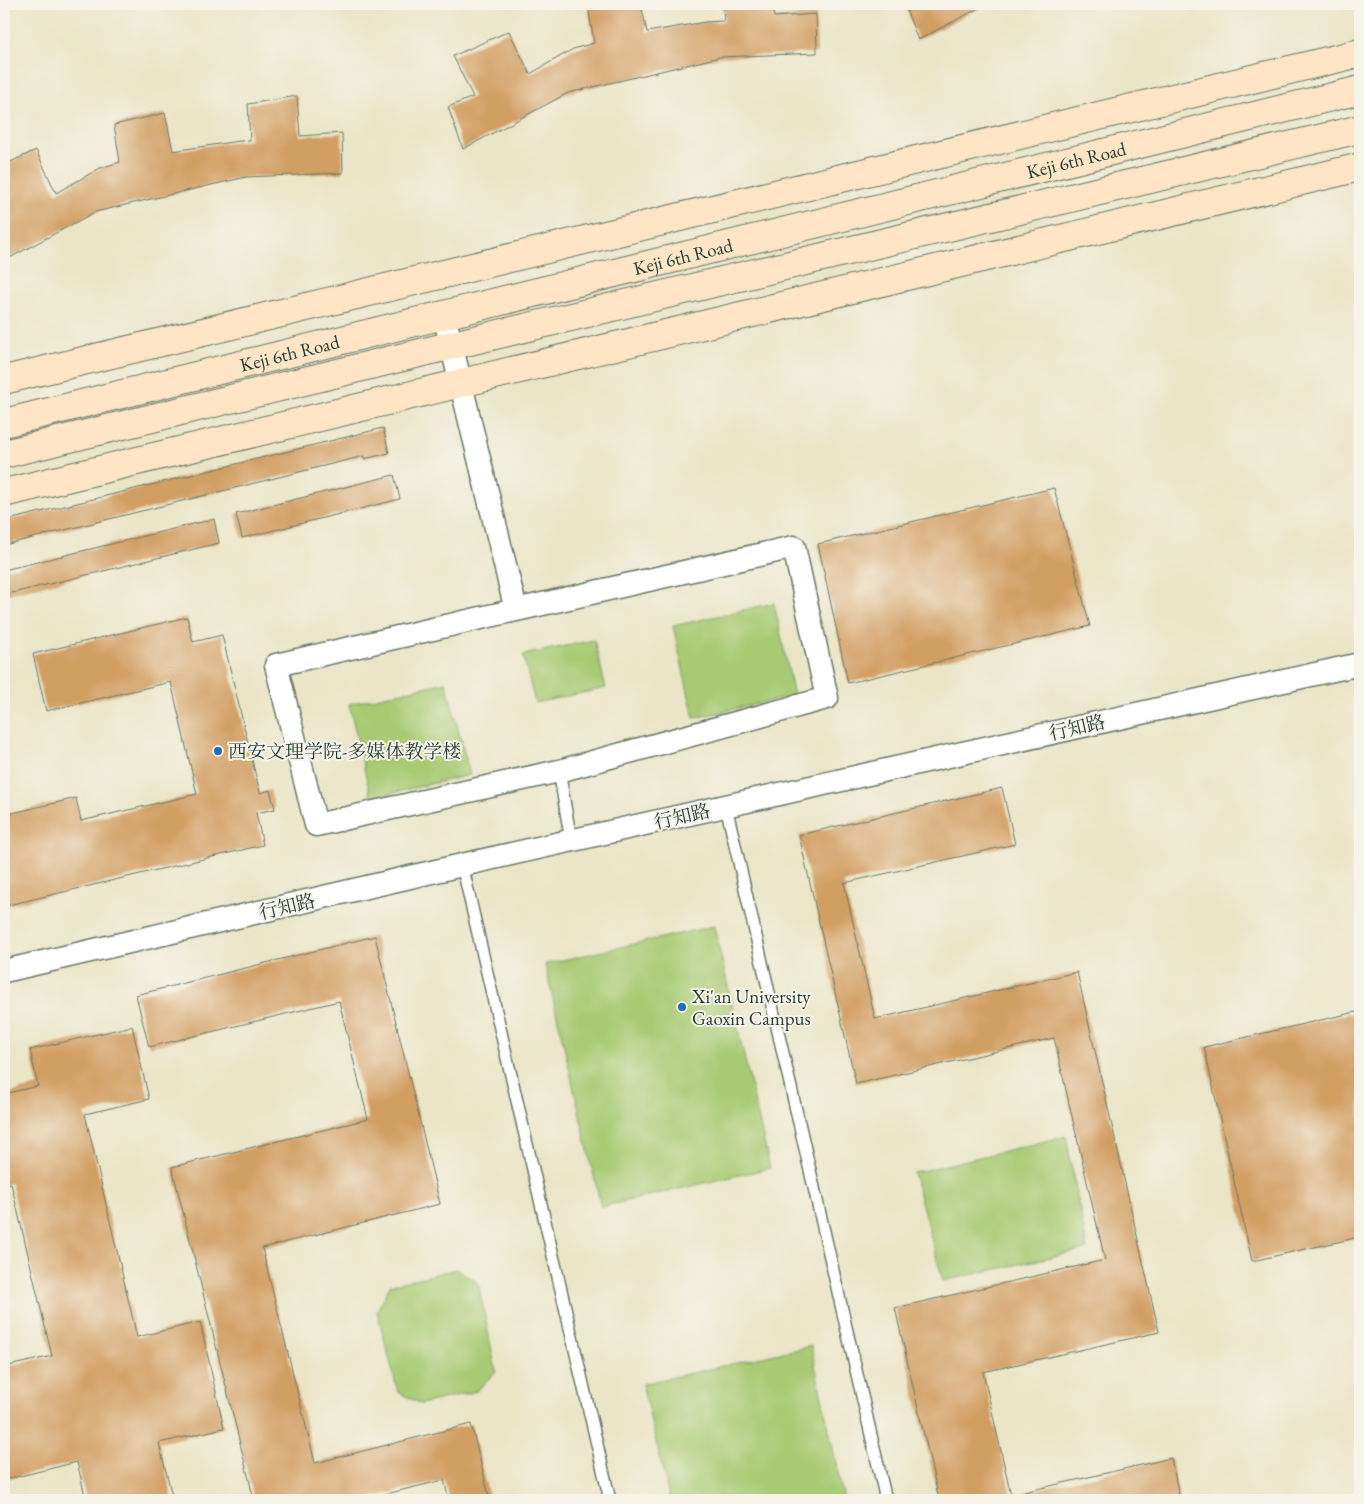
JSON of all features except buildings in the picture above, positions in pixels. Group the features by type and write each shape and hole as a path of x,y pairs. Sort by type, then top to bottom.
{"main road":[{"path":"4,380 1360,53"},
{"name":"Keji 6th Road","path":"4,423 1360,90"},
{"name":"Keji 6th Road","path":"4,454 453,344 1360,129"},
{"path":"4,493 1360,167"}],"street":[{"path":"444,314 453,344 516,610"},
{"path":"794,546 827,698 558,771 316,825 276,665 516,610 794,546"},
{"name":"行知路","path":"4,971 462,865 1360,664"}],"lane":[{"path":"558,771 571,841"},
{"path":"726,806 886,1500"},
{"path":"462,865 610,1500"}],"green space":[{"path":"774,603 794,696 694,718 673,626"},
{"path":"594,640 606,688 535,703 523,655"},
{"path":"446,682 470,775 371,798 349,704"},
{"path":"714,926 770,1168 601,1207 545,964"},
{"path":"1066,1136 1087,1249 943,1281 913,1173"},
{"path":"456,1269 478,1282 496,1371 477,1391 421,1404 398,1392 377,1311 390,1285"},
{"path":"811,1346 844,1500 670,1500 642,1384"}],"place":[{"name":"西安文理学院-多媒体教学楼","path":"218,751"},
{"name":"Xi'an University Gaoxin Campus","path":"682,1007"}]}
